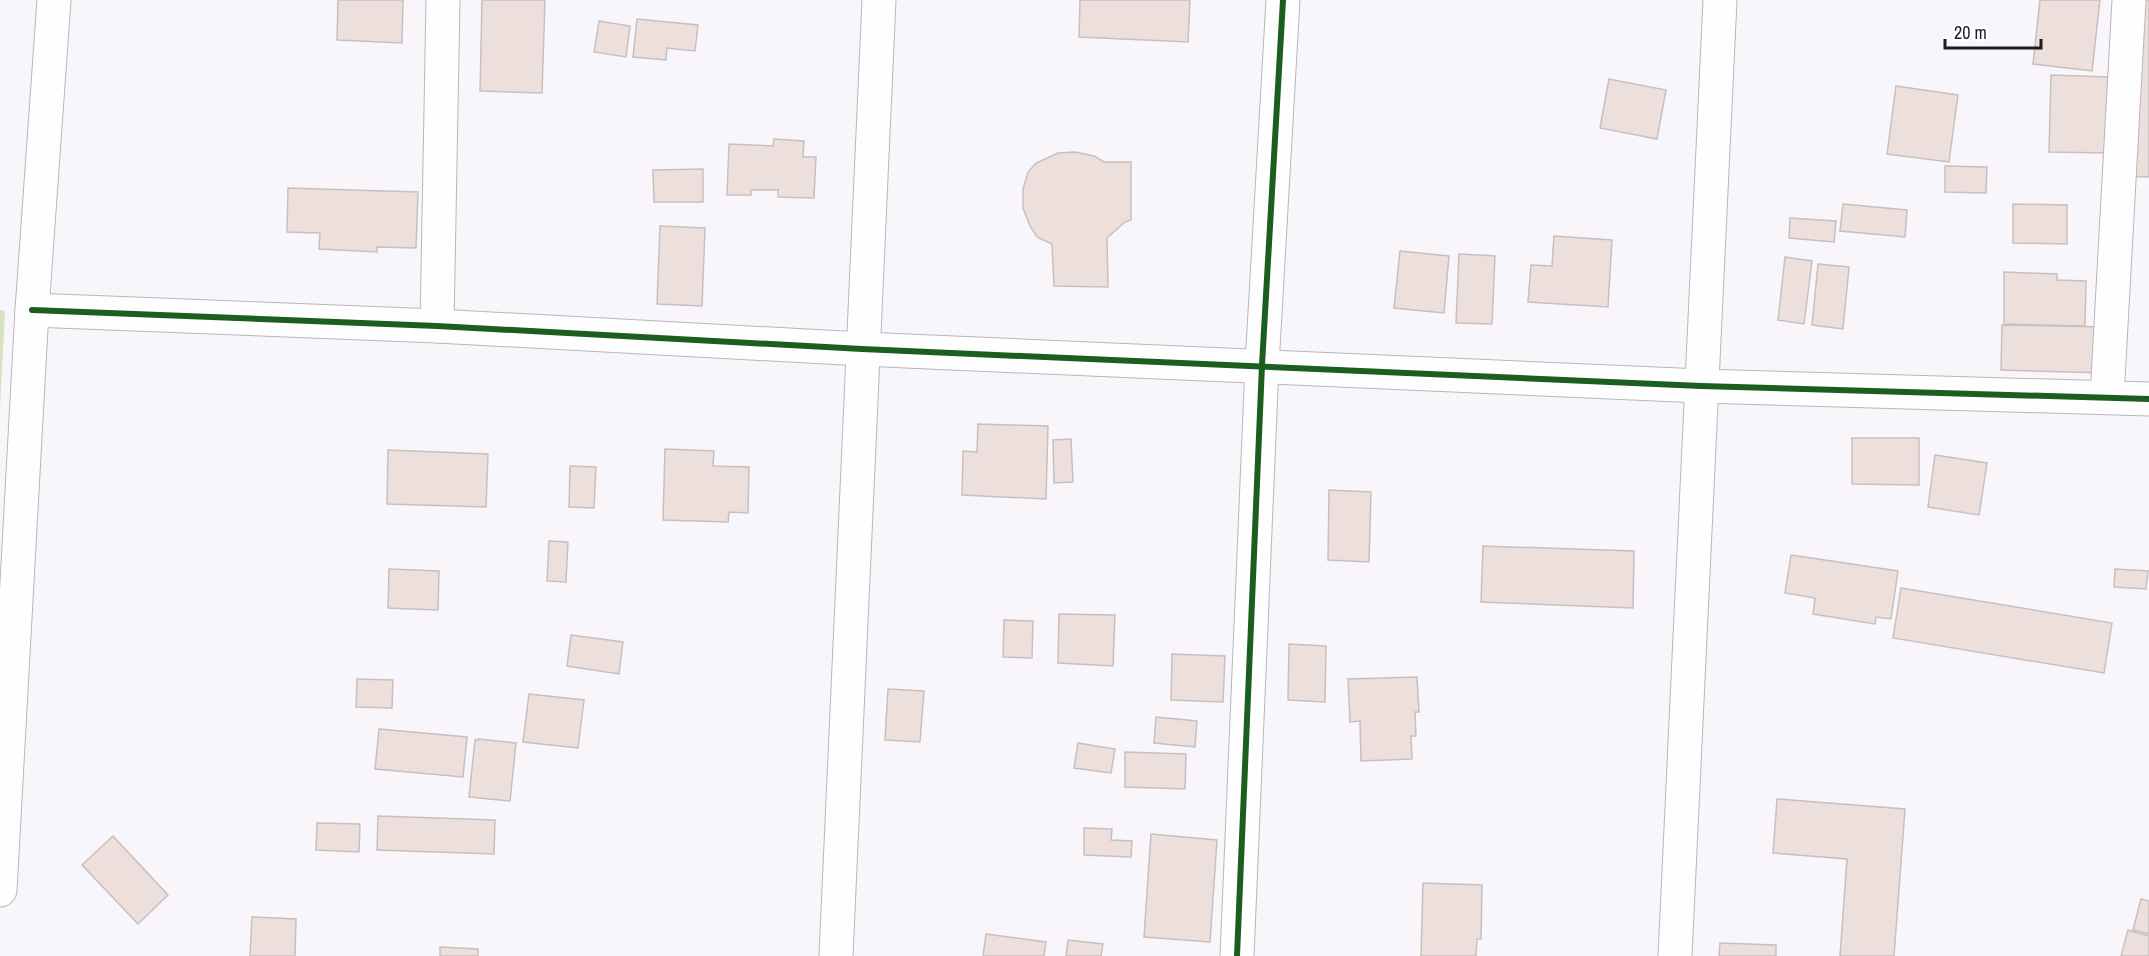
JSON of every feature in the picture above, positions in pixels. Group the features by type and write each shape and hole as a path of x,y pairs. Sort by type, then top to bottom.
{"street":[{"path":"0,890 32,310 54,0"},
{"path":"437,326 443,0"},
{"path":"836,956 879,0"},
{"path":"1237,956 1262,365 1282,0"},
{"path":"1675,956 1720,0"},
{"path":"2108,397 2129,0"},
{"path":"32,310 437,326 862,349 1701,386 2149,399"}],"green space":[{"path":"0,310 5,311 0,408"}],"building":[{"path":"338,0 403,0 402,43 337,40"},
{"path":"482,0 545,0 542,93 480,91"},
{"path":"1080,0 1190,0 1188,42 1079,37"},
{"path":"2040,0 2100,0 2092,71 2033,64"},
{"path":"2130,0 2149,0 2149,177 2125,176"},
{"path":"637,19 698,25 695,51 667,48 666,60 633,57"},
{"path":"599,21 630,26 626,57 594,52"},
{"path":"2051,75 2109,77 2108,153 2049,152"},
{"path":"1609,79 1666,90 1657,139 1600,128"},
{"path":"1896,86 1958,95 1949,162 1887,154"},
{"path":"774,139 804,141 803,157 816,157 814,198 778,197 778,190 751,190 751,195 727,195 729,144 773,146"},
{"path":"1075,152 1094,156 1104,162 1131,162 1131,220 1125,222 1107,238 1108,287 1054,286 1052,244 1037,237 1023,208 1023,189 1028,172 1036,163 1058,153"},
{"path":"1945,166 1987,167 1986,193 1945,192"},
{"path":"703,169 703,202 654,202 653,170"},
{"path":"288,188 418,192 416,248 377,247 377,252 319,249 320,233 287,232"},
{"path":"1843,204 1907,210 1905,237 1840,231"},
{"path":"2013,204 2067,205 2067,244 2013,243"},
{"path":"1790,218 1836,221 1834,242 1789,238"},
{"path":"660,226 705,228 702,306 657,304"},
{"path":"1554,236 1612,240 1608,307 1528,302 1531,265 1552,266"},
{"path":"1400,251 1449,256 1444,313 1394,308"},
{"path":"1459,254 1495,256 1492,324 1456,323"},
{"path":"1785,257 1812,261 1804,324 1778,320"},
{"path":"1818,264 1849,267 1843,329 1812,325"},
{"path":"2004,272 2057,274 2057,280 2086,281 2085,326 2004,324"},
{"path":"2002,325 2107,327 2106,373 2001,370"},
{"path":"978,424 1048,426 1046,499 962,495 963,451 977,452"},
{"path":"1852,438 1919,438 1919,485 1852,484"},
{"path":"1071,439 1073,482 1054,483 1053,440"},
{"path":"665,449 714,451 713,466 749,467 748,513 729,512 728,522 663,520"},
{"path":"388,450 488,454 486,507 387,504"},
{"path":"1935,455 1987,463 1979,515 1928,507"},
{"path":"570,466 596,467 594,508 569,507"},
{"path":"1329,490 1371,492 1369,562 1328,560"},
{"path":"549,541 568,542 566,582 547,581"},
{"path":"1483,546 1634,551 1633,608 1481,602"},
{"path":"1791,555 1898,571 1891,619 1876,617 1875,624 1813,614 1815,598 1785,593"},
{"path":"389,569 439,571 438,610 388,608"},
{"path":"2115,569 2148,571 2146,589 2114,587"},
{"path":"1901,588 2112,623 2104,673 1893,638"},
{"path":"1059,614 1115,615 1113,666 1058,663"},
{"path":"1004,620 1033,621 1032,658 1003,657"},
{"path":"571,635 623,642 619,674 567,666"},
{"path":"1289,644 1326,646 1325,702 1288,700"},
{"path":"1172,654 1225,656 1223,702 1171,700"},
{"path":"1417,677 1419,712 1415,712 1416,736 1411,736 1412,759 1361,761 1360,721 1350,722 1348,679"},
{"path":"357,679 393,680 392,708 356,707"},
{"path":"888,689 924,691 920,742 885,740"},
{"path":"529,694 584,700 578,748 523,742"},
{"path":"1156,717 1197,721 1195,747 1154,743"},
{"path":"379,729 467,737 463,777 375,769"},
{"path":"475,740 516,743 510,801 469,797"},
{"path":"1078,743 1115,749 1111,773 1074,768"},
{"path":"1125,752 1186,754 1185,789 1125,787"},
{"path":"1777,799 1905,809 1894,956 1840,956 1847,859 1773,853"},
{"path":"378,816 495,820 494,854 377,850"},
{"path":"317,823 360,824 359,852 316,850"},
{"path":"1084,828 1112,829 1111,840 1132,841 1131,857 1084,855"},
{"path":"1151,834 1217,840 1210,942 1144,937"},
{"path":"113,836 168,895 138,924 82,865"},
{"path":"1423,883 1482,885 1481,939 1477,939 1476,956 1421,956"},
{"path":"2141,899 2149,901 2149,934 2133,930"},
{"path":"252,917 296,919 295,956 250,956"},
{"path":"2128,930 2149,936 2149,956 2121,956"},
{"path":"986,934 1046,942 1044,956 983,956"},
{"path":"1068,940 1103,944 1101,956 1066,956"},
{"path":"1720,943 1776,945 1776,956 1719,956"},
{"path":"440,947 478,949 478,956 440,956"}],"cycle path":[{"path":"1237,956 1262,365 1283,0"},
{"path":"32,310 437,326 862,349 1701,386 2149,399"}]}
